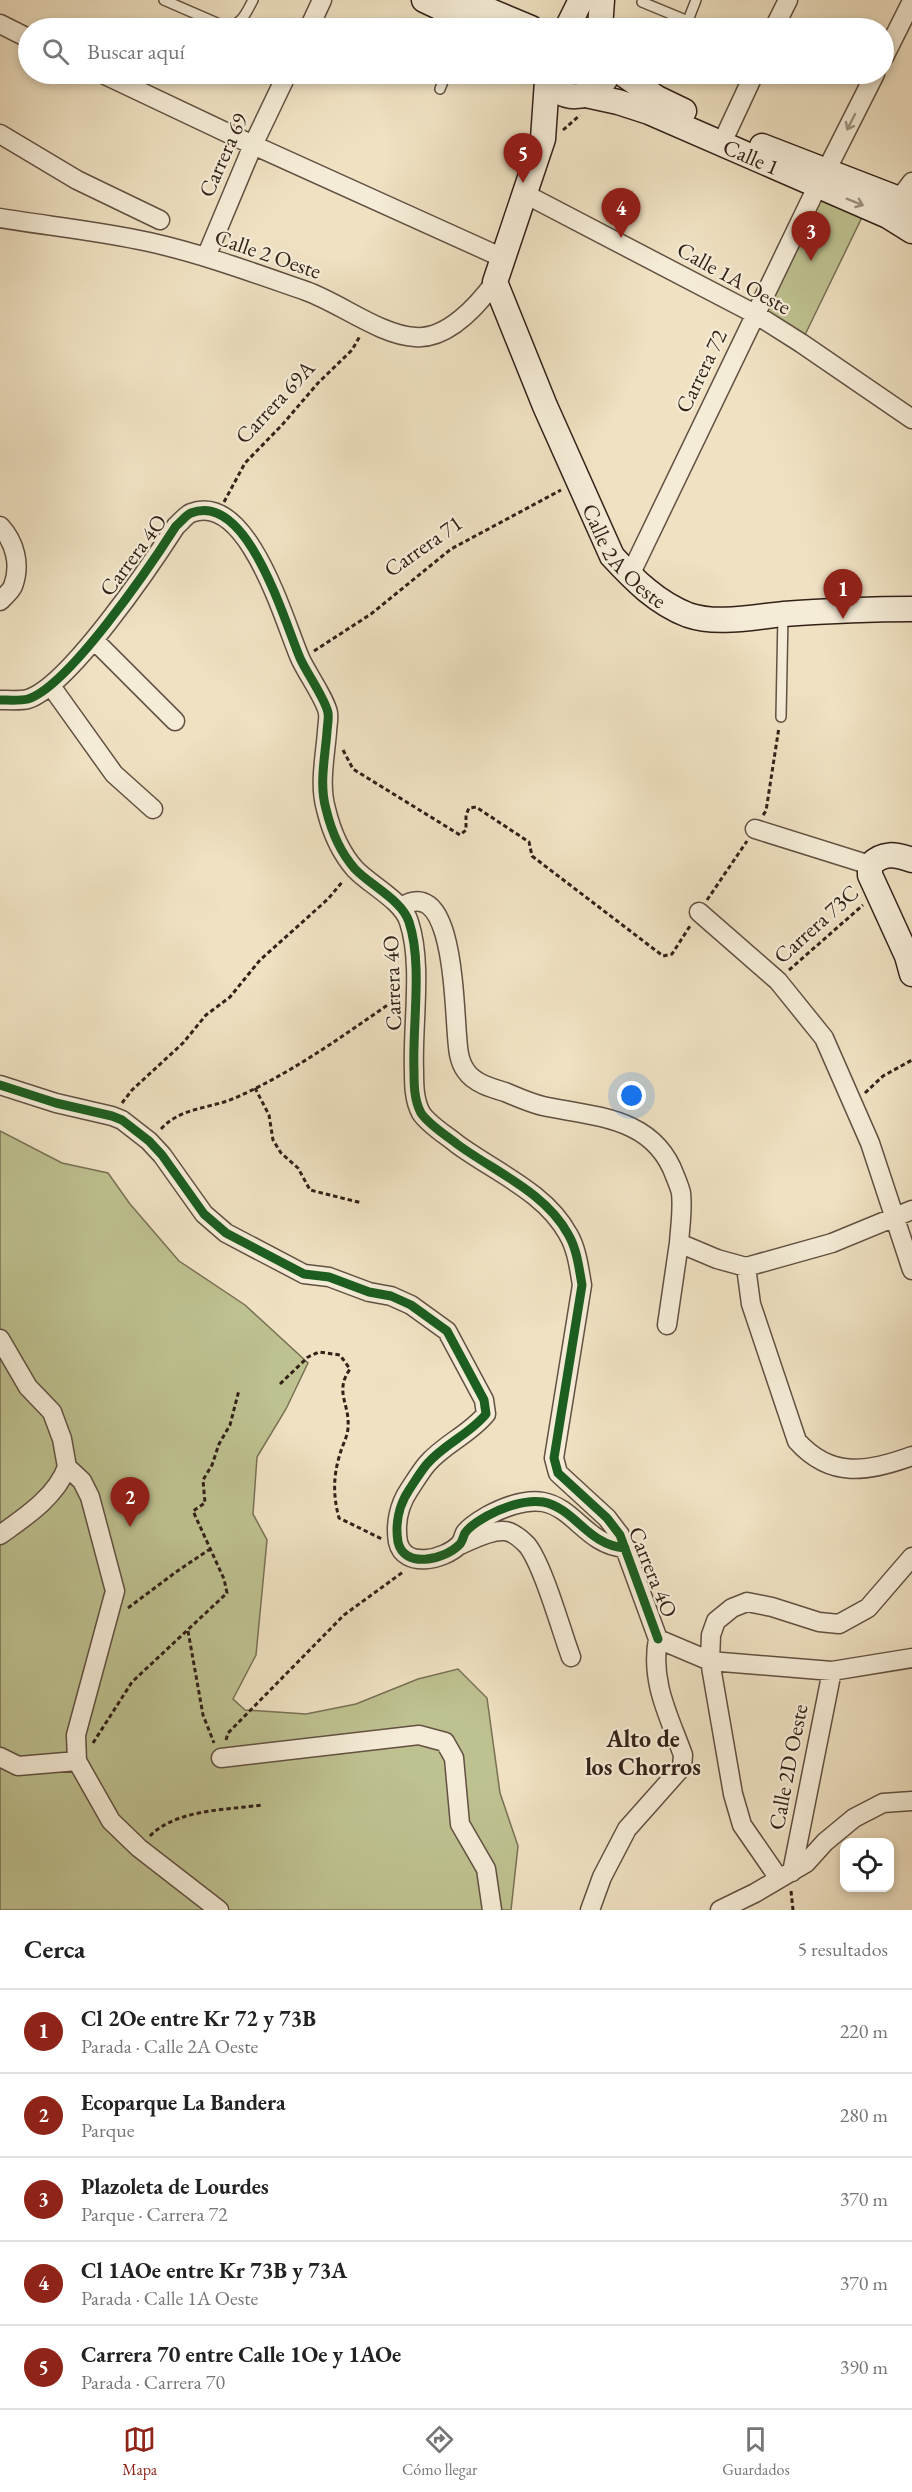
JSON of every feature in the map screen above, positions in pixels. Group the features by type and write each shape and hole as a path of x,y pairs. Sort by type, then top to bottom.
{"street":[{"path":"314,18 322,0"},
{"path":"424,0 474,15"},
{"path":"572,18 581,0"},
{"path":"601,18 602,0"},
{"path":"779,18 788,0"},
{"path":"894,37 912,1"},
{"path":"0,24 18,33"},
{"path":"124,84 253,145 499,271 543,139 545,84"},
{"name":"Carrera 69","path":"206,257 253,145 282,84"},
{"name":"Calle 1","path":"552,84 561,94 618,102 649,112 822,179 908,196"},
{"path":"543,139 584,96 599,88 602,84"},
{"name":"Calle 1","path":"637,84 657,98 822,179 912,231"},
{"path":"727,132 749,84"},
{"name":"Carrera 72","path":"630,575 755,314 870,84"},
{"path":"0,134 77,180 160,220"},
{"name":"Calle 1A Oeste","path":"525,194 755,314 912,419"},
{"name":"Calle 2 Oeste","path":"0,218 148,241 206,257 309,292 368,321 415,337 430,336 463,318 479,304 499,271"},
{"name":"Calle 2A Oeste","path":"499,271 545,406 612,556 660,601 689,615 717,620 864,609 912,609"},
{"name":"Carrera 4O","path":"0,700 27,699 51,686 94,640 177,526 189,514 206,511 228,518 249,543 279,603 300,659 328,712 322,788 325,807 336,840 354,868 401,907 409,921 416,986 414,1083 415,1097 421,1113 436,1128 542,1201 569,1235 582,1285 554,1458 558,1473 607,1518 620,1535 658,1639"},
{"path":"0,526 15,549 16,566 13,587 0,601"},
{"path":"94,640 175,721"},
{"path":"51,686 114,774 153,809"},
{"path":"755,830 870,865"},
{"path":"912,860 889,854 877,857 870,865 870,875 907,956 912,974"},
{"path":"401,907 412,900 425,902 435,910 444,927 454,991 459,1056 466,1072 481,1084 541,1105 620,1121 650,1138 669,1160 681,1192 679,1243 667,1325"},
{"path":"699,912 777,981 824,1038 870,1143 912,1270"},
{"path":"0,1085 56,1103 122,1120 149,1141 162,1155 204,1214 226,1233 304,1274 329,1277 411,1305 447,1331 484,1400 486,1414 477,1426 459,1436 428,1463 405,1496 395,1527 400,1548 407,1555 419,1560 437,1557 483,1535 504,1531 517,1536 528,1546 571,1657"},
{"path":"679,1243 717,1259 746,1267 832,1243 912,1210"},
{"path":"746,1267 751,1304 797,1441 809,1454 824,1464 842,1468 869,1469 912,1456"},
{"path":"0,1339 28,1387 52,1412 62,1439 67,1467 62,1480 30,1514 0,1535"},
{"path":"67,1467 82,1481 90,1497 115,1591 76,1736 77,1761 111,1821 139,1848 219,1910"},
{"path":"460,1545 466,1531 486,1517 518,1503 543,1502 563,1511 598,1540 611,1547 625,1548"},
{"path":"785,1874 742,1825 733,1794 710,1661 711,1635 716,1621 732,1608 747,1602 772,1607 819,1622 839,1624 868,1608 912,1557"},
{"path":"590,1910 602,1877 627,1830 682,1767 683,1755 658,1685 654,1660 658,1639 710,1661 832,1671 912,1658"},
{"name":"Calle 2D Oeste","path":"785,1874 832,1671"},
{"path":"221,1758 419,1735 445,1742 454,1758 460,1824 486,1869 492,1910"},
{"path":"0,1757 5,1762 18,1766 77,1761"},
{"path":"720,1910 755,1893 806,1863 825,1842 854,1818 883,1803 912,1801"}],"lane":[{"path":"164,0 205,18"},
{"path":"244,18 253,0"},
{"path":"689,18 696,0"},
{"path":"642,2 673,18"},
{"path":"440,89 442,84"},
{"path":"781,717 783,614"}],"path":[{"path":"342,748 353,769 460,835 466,830 466,815 470,808 476,807 530,842 532,856 663,956 672,954 766,811 781,717"},
{"path":"112,1116 132,1090 183,1042 206,1015 230,997 260,960 328,899 354,868"},
{"path":"149,1141 172,1117 234,1098 254,1088 313,1056 416,986"},
{"path":"852,1106 883,1076 912,1060"},
{"path":"254,1088 269,1115 273,1140 281,1153 298,1168 310,1190 362,1203"},
{"path":"280,1384 308,1358 319,1352 340,1355 350,1369 344,1377 342,1391 348,1427 336,1464 333,1498 339,1518 400,1548"},
{"path":"77,1761 101,1733 132,1682 227,1593 224,1579 193,1511 205,1503 203,1480 230,1425 239,1390"},
{"path":"125,1612 140,1597 211,1549"},
{"path":"221,1758 228,1733 344,1615 419,1560"},
{"path":"188,1631 203,1715 221,1758"},
{"path":"139,1848 154,1832 172,1821 197,1814 262,1805"}],"green space":[{"path":"817,187 867,207 801,343 755,314"},
{"path":"0,1131 62,1163 108,1173 130,1204 179,1261 245,1305 308,1363 286,1409 257,1457 253,1514 267,1540 256,1655 233,1699 245,1710 306,1714 356,1704 418,1679 458,1669 487,1698 500,1793 518,1846 511,1910 0,1910"}],"cycle path":[{"path":"0,700 28,699 45,689 65,672 108,622 176,526 189,514 211,511 230,521 246,539 274,590 300,658 328,713 323,790 333,833 355,869 393,900 406,914 409,922 416,976 414,1087 421,1113 433,1126 457,1144 533,1194 558,1219 574,1246 582,1285 554,1458 558,1473 607,1518 620,1535 658,1639"},
{"path":"0,1085 56,1103 122,1120 149,1141 162,1155 204,1214 226,1233 304,1274 329,1277 369,1292 391,1296 411,1305 447,1331 484,1400 486,1414 434,1457 422,1470 406,1496 399,1515 397,1535 402,1550 408,1556 425,1559 444,1555 460,1544 465,1533 487,1516 514,1505 536,1501 564,1511 591,1534 612,1545 625,1548"}],"place":[{"name":"Carrera 70 entre Calle 1Oe y 1AOe","path":"523,183"},
{"name":"Cl 1AOe entre Kr 73B y 73A","path":"621,238"},
{"name":"Plazoleta de Lourdes","path":"811,261"},
{"name":"Cl 2Oe entre Kr 72 y 73B","path":"843,619"},
{"name":"Ecoparque La Bandera","path":"130,1527"}],"district":[{"name":"Alto de los Chorros","path":"643,1752"}]}
